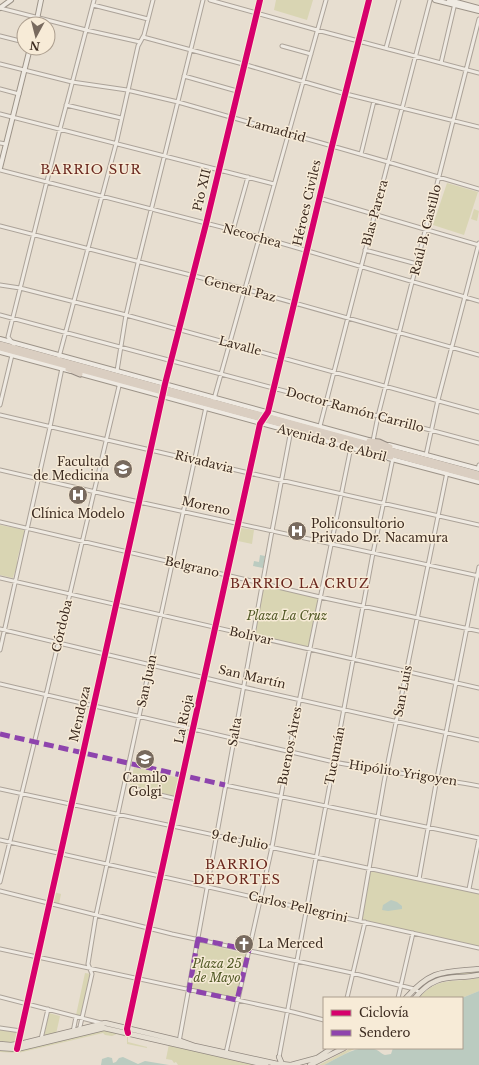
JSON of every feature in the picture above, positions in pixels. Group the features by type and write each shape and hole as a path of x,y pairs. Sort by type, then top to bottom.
{"highway":[{"name":"Avenida 3 de Abril","path":"0,344 12,349 120,380 163,390 308,430"},
{"name":"Avenida 3 de Abril","path":"0,348 57,356 60,362"},
{"path":"60,362 64,367 80,374"},
{"path":"308,430 351,441"},
{"path":"308,430 341,443 351,441 376,442 394,453 426,459"},
{"name":"Avenida 3 de Abril","path":"351,441 394,453"},
{"path":"376,455 394,453 426,459"},
{"name":"Avenida 3 de Abril","path":"426,459 479,478"},
{"name":"Avenida 3 de Abril","path":"448,468 479,469"}],"main road":[{"path":"0,8 11,0"},
{"path":"38,16 42,0"},
{"path":"435,0 479,8"},
{"path":"449,0 479,11"},
{"path":"0,169 28,56"},
{"name":"Avenida 3 de Abril","path":"0,339 12,349 60,362 116,370 163,390"},
{"name":"Avenida 3 de Abril","path":"0,352 12,349"},
{"name":"Avenida 3 de Abril","path":"80,374 120,380 163,390 351,441"},
{"name":"Avenida 3 de Abril","path":"292,425 320,426 376,455"},
{"name":"Avenida 3 de Abril","path":"394,453 448,468 479,482"},
{"path":"407,997 428,978 440,972 479,969"},
{"path":"416,997 420,992 434,982 444,978 479,975"},
{"path":"0,1048 18,1046 103,1026 174,1043 279,1065"},
{"path":"0,1044 18,1046 41,1039 73,1034"},
{"path":"310,1065 331,1049"},
{"path":"279,1057 282,1064 299,1064 317,1059 341,1049"},
{"path":"226,1054 266,1065"}],"street":[{"path":"0,406 12,349 8,337 12,318 94,0"},
{"path":"0,650 50,427 65,332 116,144 138,46 143,37 153,0"},
{"path":"120,380 116,370 126,315 203,0"},
{"path":"210,0 479,73"},
{"name":"Pio XII","path":"163,390 206,224 230,117 260,0"},
{"name":"San Juan","path":"78,1032 92,974 88,964 96,915 119,814 194,459 210,403 221,374 230,343 326,0"},
{"name":"Héroes Civiles","path":"264,418 282,358 306,251 369,0"},
{"path":"386,48 399,0"},
{"name":"Blas Parera","path":"320,426 430,0"},
{"path":"440,62 455,3"},
{"path":"93,5 148,19"},
{"path":"0,8 30,16"},
{"name":"Raúl B. Castillo","path":"376,442 378,416 479,19"},
{"path":"56,23 140,42"},
{"path":"0,36 16,40"},
{"path":"143,37 346,94 479,127"},
{"path":"282,46 311,54"},
{"name":"Lamadrid","path":"0,64 72,82 127,90 178,102 439,176 479,189"},
{"path":"184,76 237,91"},
{"path":"0,89 19,94"},
{"path":"361,154 374,101"},
{"path":"66,105 121,118"},
{"path":"0,114 274,184"},
{"path":"0,143 6,144"},
{"name":"Necochea","path":"0,169 151,210 260,237 479,301"},
{"path":"233,230 248,177"},
{"path":"319,198 479,244 438,400 426,459"},
{"name":"General Paz","path":"0,226 245,289 400,334 479,355"},
{"path":"365,250 417,264"},
{"name":"Lavalle","path":"0,285 20,288 126,315 479,412"},
{"name":"Doctor Ramón Carrillo","path":"0,315 479,443"},
{"name":"Córdoba","path":"0,882 46,695 120,380"},
{"name":"Mendoza","path":"18,1046 93,706 140,502 163,390"},
{"name":"Rivadavia","path":"0,415 194,459 282,481 479,525"},
{"name":"La Rioja","path":"128,1031 138,978 237,524 264,418"},
{"name":"Salta","path":"179,1043 206,887 292,425"},
{"name":"Buenos Aires","path":"226,1054 272,847 299,699 351,441"},
{"name":"Tucumán","path":"279,1065 287,1011 353,659 394,453"},
{"name":"San Luis","path":"360,921 386,772 448,468"},
{"name":"Moreno","path":"0,470 237,524 478,576"},
{"name":"Belgrano","path":"0,522 320,597 479,631"},
{"path":"419,879 436,778 479,567"},
{"name":"Bolívar","path":"0,578 479,688"},
{"name":"San Martín","path":"0,629 243,687 479,740"},
{"name":"Hipólito Yrigoyen","path":"0,684 334,762 386,772 436,778 479,786"},
{"path":"226,785 326,805 479,839 469,889"},
{"name":"9 de Julio","path":"0,789 479,892"},
{"path":"135,789 177,799"},
{"name":"Carlos Pellegrini","path":"0,840 479,948"},
{"path":"0,891 150,928 352,973 414,989 420,992"},
{"path":"347,997 365,922"},
{"path":"398,997 413,933"},
{"path":"0,949 138,978 323,1020"},
{"path":"0,997 82,1018 103,1026"},
{"path":"41,1039 48,1010"},
{"path":"73,1034 76,1017"},
{"path":"0,1028 21,1032"}],"green space":[{"path":"276,0 313,0 307,20 274,10"},
{"path":"447,183 478,192 464,235 433,225"},
{"path":"474,209 479,211 477,221 471,219"},
{"path":"0,525 25,530 17,560 17,567 13,578 0,575"},
{"path":"241,528 254,530 252,544 238,541"},
{"name":"Plaza La Cruz","path":"268,585 316,596 319,600 309,645 306,647 257,635 256,625 263,588"},
{"path":"134,767 179,778 175,796 130,785"},
{"path":"370,870 479,893 479,947 361,920"},
{"path":"54,892 61,894 59,904 52,902"},
{"name":"Plaza 25 de Mayo","path":"198,942 246,954 236,999 190,990"},
{"path":"479,970 479,973 443,976 435,979 422,988 420,986 438,974"},
{"path":"85,973 91,974 81,1016 76,1015"},
{"path":"479,978 479,991 463,998 420,997 433,986 440,983"},
{"path":"49,1013 60,1016 56,1034 44,1036"},
{"path":"0,1029 19,1032 17,1042 13,1043 0,1041"},
{"path":"106,1029 128,1035 128,1042 147,1048 127,1044 127,1037 117,1034 112,1036 105,1035 103,1033 18,1053 0,1052 0,1049 11,1051"},
{"path":"169,1044 255,1065 178,1065 172,1060 166,1059"},
{"path":"349,1049 354,1049 324,1065 319,1065"}],"shaded area":[{"path":"260,555 265,556 263,568 253,566 254,561 259,562"},
{"path":"391,900 402,906 402,909 388,911 382,910 383,905"},
{"path":"479,991 479,1065 324,1065 348,1052 358,1049 374,1049 385,1055 391,1054 393,1049 463,1049 463,998"},
{"path":"108,1057 112,1058 113,1063 119,1058 123,1057 138,1064 145,1061 169,1065 101,1065 102,1059"}],"marked path":[{"path":"0,734 225,785"},
{"path":"198,939 249,950 237,1000 189,990 198,939"}],"cycle path":[{"path":"17,1049 165,384 206,224 260,0"},
{"path":"128,1033 127,1029 138,978 260,424 268,412 369,0"}],"place":[{"name":"Facultad de Medicina","path":"123,469"},
{"name":"Clínica Modelo","path":"78,495"},
{"name":"Policonsultorio Privado Dr. Nacamura","path":"297,531"},
{"name":"Camilo Golgi","path":"145,759"},
{"name":"La Merced","path":"244,944"}],"district":[{"name":"BARRIO SUR","path":"91,169"},
{"name":"BARRIO LA CRUZ","path":"300,583"},
{"name":"BARRIO DEPORTES","path":"237,872"}]}
